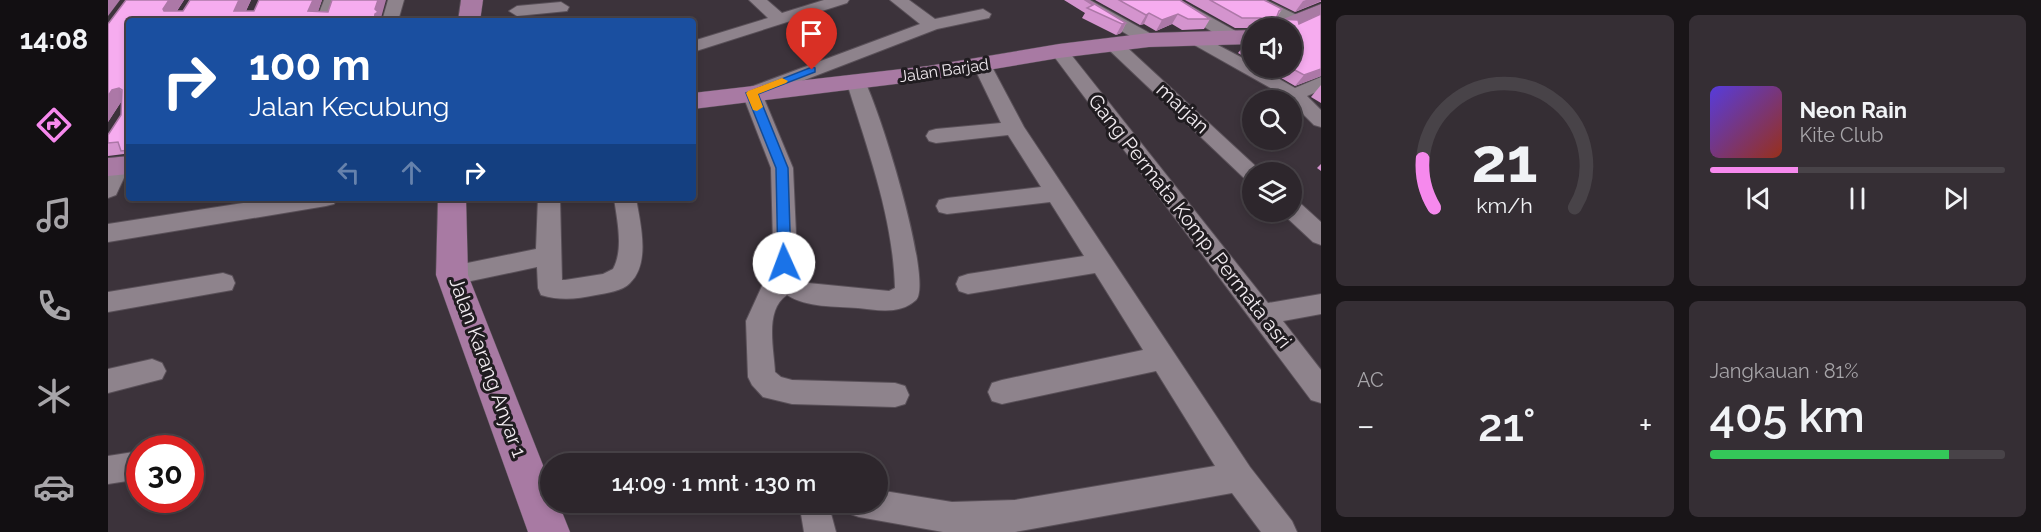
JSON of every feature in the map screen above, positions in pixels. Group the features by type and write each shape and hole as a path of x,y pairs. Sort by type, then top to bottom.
{"main road":[{"path":"469,18 472,0"},
{"path":"1302,19 1321,11"},
{"name":"Jalan Barjad","path":"696,101 982,65 1113,44 1149,40 1242,37"},
{"name":"Jalan Karang Anyar 1","path":"452,201 453,275 549,532"}],"street":[{"path":"325,18 332,0"},
{"path":"391,18 396,0"},
{"path":"757,0 780,20"},
{"path":"696,46 841,0"},
{"path":"898,0 932,25"},
{"path":"1078,0 1149,40"},
{"path":"1168,0 1242,36"},
{"path":"1253,0 1279,18"},
{"path":"517,11 561,7"},
{"path":"855,80 902,235 908,270 907,293 891,301 803,293 787,282 784,263 782,168 752,93 932,25 982,14"},
{"path":"1195,38 1285,90"},
{"name":"marjan","path":"1113,44 1242,164"},
{"name":"Gang Permata Komp. Permata asri","path":"1059,51 1321,391"},
{"path":"982,65 1014,128 1056,194 1239,477 1281,532"},
{"path":"1302,91 1321,83"},
{"path":"1302,103 1321,122"},
{"path":"936,136 1014,128"},
{"path":"947,206 1056,194"},
{"path":"108,233 254,203 283,201"},
{"path":"549,201 550,288 561,292 622,276 627,266 630,231 625,201"},
{"path":"1302,218 1321,236"},
{"path":"453,275 548,256"},
{"path":"968,284 1101,264"},
{"path":"787,282 771,294 759,321 762,377 773,388 792,392 895,395"},
{"path":"108,302 223,283"},
{"path":"1261,315 1321,304"},
{"path":"1002,392 1162,358"},
{"path":"108,381 152,371"},
{"path":"108,470 126,467"},
{"path":"888,507 952,518 1014,516 1239,477"},
{"path":"815,513 820,532"}],"building":[{"path":"126,0 169,0 164,11 183,11 190,0 239,0 234,11 254,11 259,0 313,0 308,11 328,12 332,0 378,0 375,9 378,12 374,18 126,18 126,150 121,151 118,142 108,143 108,135 121,115 122,90 119,88 112,90 108,96 108,24"},
{"path":"1085,0 1126,23 1122,24 1087,8 1093,5"},
{"path":"1119,0 1180,0 1210,19 1188,19 1178,14 1162,20 1149,13 1146,15"},
{"path":"1210,0 1264,0 1282,9 1276,18 1242,18"},
{"path":"1321,14 1321,69 1302,74 1302,23"}],"slow traffic":[{"path":"757,107 752,93 782,81"}],"route":[{"path":"784,263 782,168 752,93 812,70"}]}
